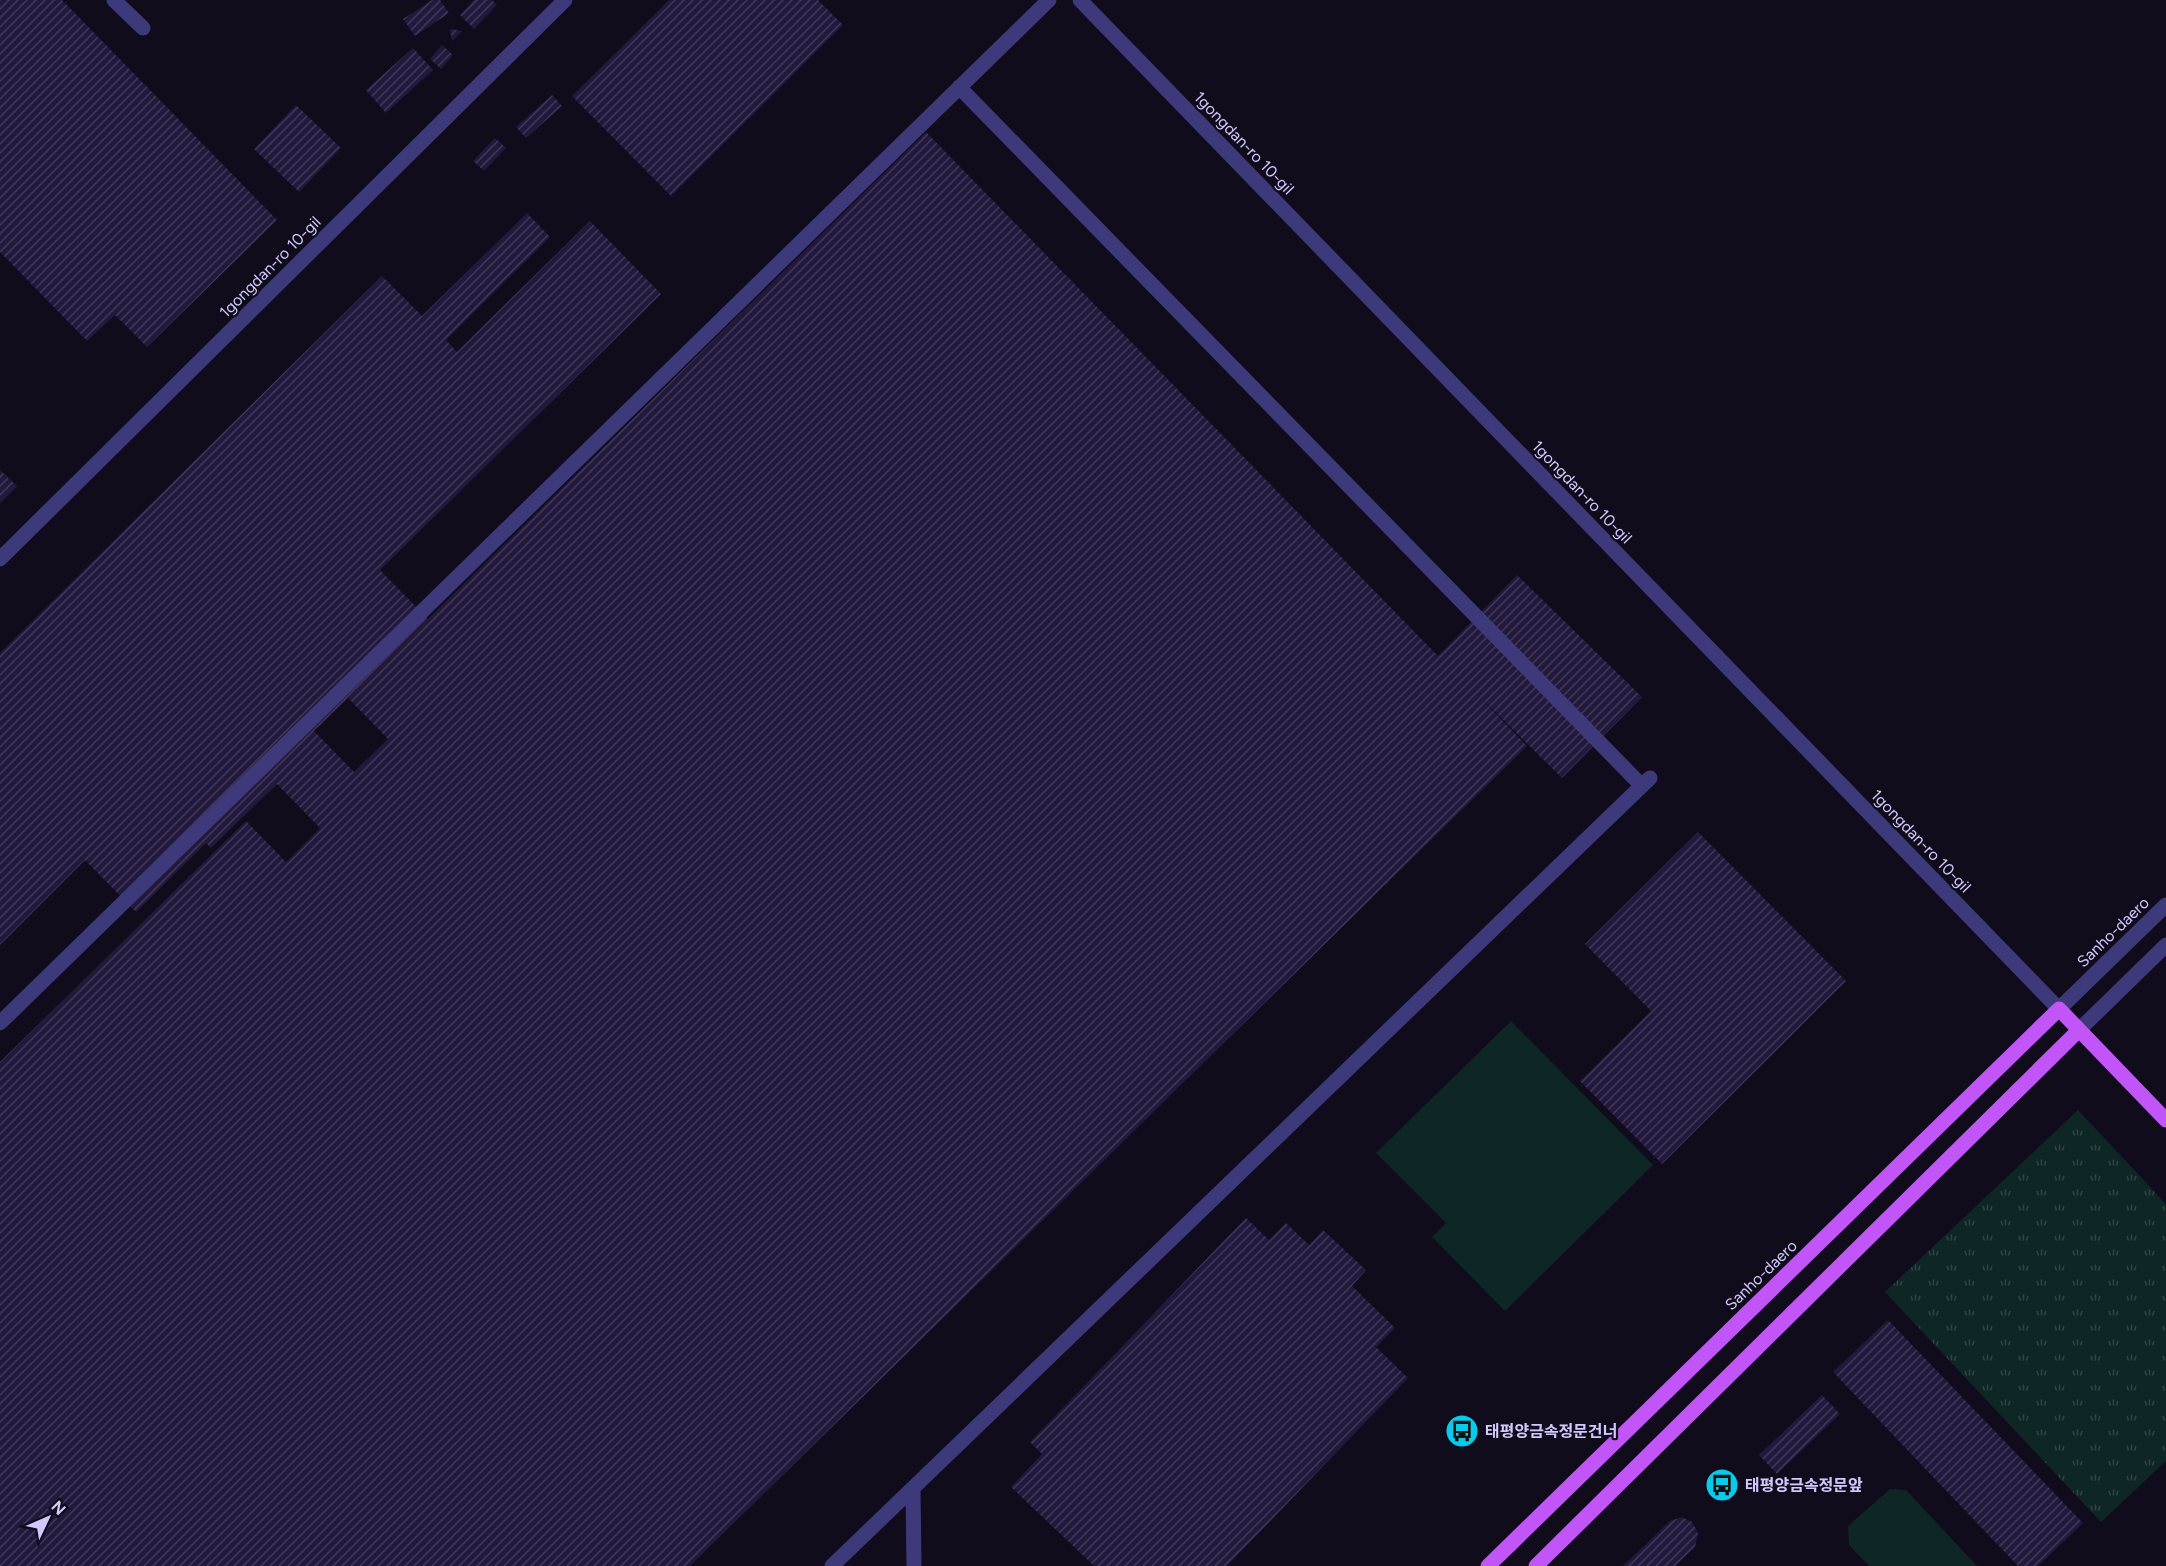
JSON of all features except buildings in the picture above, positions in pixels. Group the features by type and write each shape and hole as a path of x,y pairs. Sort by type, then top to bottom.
{"main road":[{"path":"2059,1009 2166,1120"},
{"name":"Sanho-daero","path":"1488,1566 2059,1009"},
{"path":"1536,1566 2079,1030"}],"street":[{"path":"114,0 143,28"},
{"name":"1gongdan-ro 10-gil","path":"0,559 565,0"},
{"path":"0,1023 1049,0"},
{"name":"1gongdan-ro 10-gil","path":"1080,0 2059,1009"},
{"path":"832,1566 1646,782 959,87"},
{"name":"Sanho-daero","path":"2059,1009 2166,905"},
{"path":"2079,1030 2166,945"},
{"path":"913,1489 914,1566"}],"green space":[{"path":"1511,1021 1653,1165 1505,1311 1432,1237 1446,1223 1376,1153"},
{"path":"2078,1110 2166,1204 2166,1461 2101,1522 1885,1292"},
{"path":"1890,1489 1906,1490 1977,1566 1869,1566 1849,1545 1848,1526"}],"place":[{"name":"태평양금속정문건너","path":"1462,1431"},
{"name":"태평양금속정문앞","path":"1722,1485"}]}
